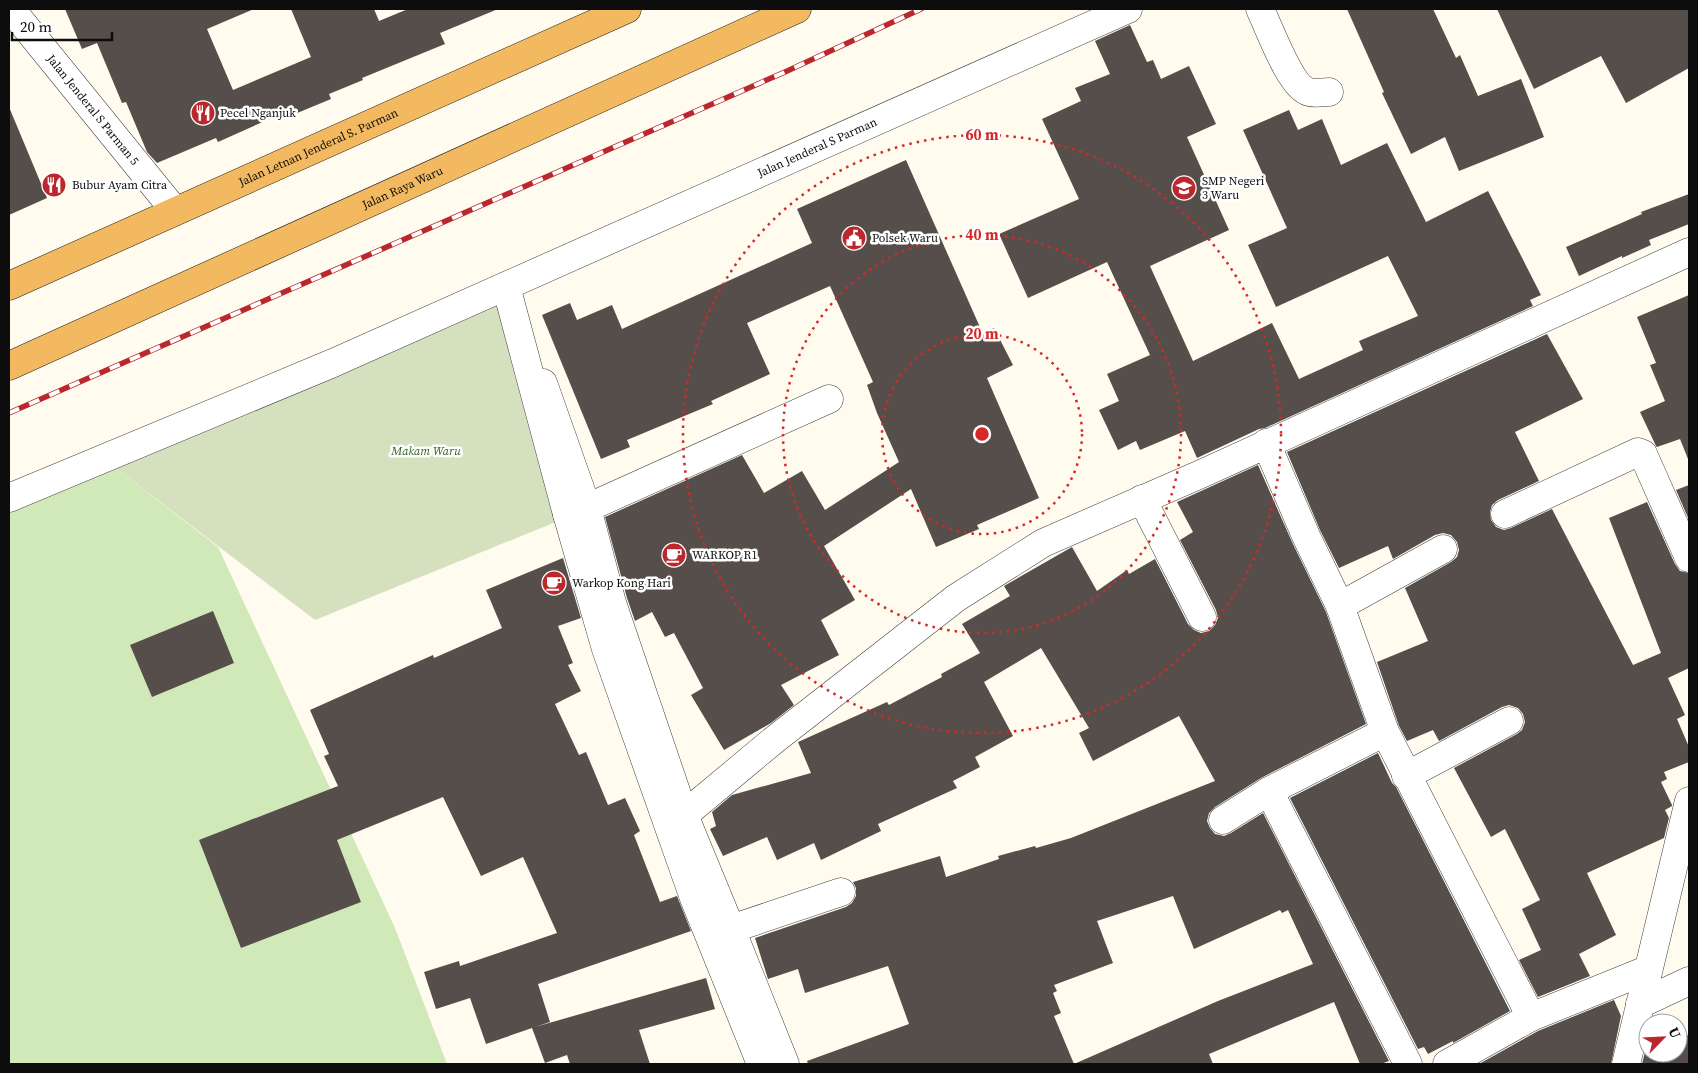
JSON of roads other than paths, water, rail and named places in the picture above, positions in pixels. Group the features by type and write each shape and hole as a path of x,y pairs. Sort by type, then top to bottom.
{"highway":[{"name":"Jalan Letnan Jenderal S. Parman","path":"9,286 627,9"},
{"name":"Jalan Raya Waru","path":"9,366 797,9"}],"street":[{"name":"Jalan Jenderal S Parman 5","path":"11,9 175,211"},
{"name":"Jalan Jenderal S Parman","path":"9,498 333,363 1128,9"},
{"path":"1260,9 1290,74 1300,88 1310,93 1329,92"},
{"path":"677,822 774,740 956,598 1043,543 1689,252"},
{"path":"508,286 577,511 606,648 677,822 694,898 721,934 785,1064"},
{"path":"577,511 829,399"},
{"path":"1266,443 1306,536 1340,606 1384,732 1531,1017"},
{"path":"1505,514 1638,452 1643,454 1689,558"},
{"path":"1142,499 1202,617"},
{"path":"1340,606 1443,549"},
{"path":"1406,776 1509,721"},
{"path":"1223,820 1269,792 1384,732"},
{"path":"1269,792 1408,1064"},
{"path":"1626,1064 1689,800"},
{"path":"721,934 841,892"},
{"path":"721,934 761,1064"},
{"path":"1450,1063 1531,1017 1647,970"},
{"path":"1640,1004 1689,981"}],"railway":[{"path":"9,413 785,72 921,9"}],"place":[{"name":"Pecel Nganjuk","path":"203,113"},
{"name":"Bubur Ayam Citra","path":"54,185"},
{"name":"SMP Negeri 3 Waru","path":"1184,188"},
{"name":"Polsek Waru","path":"854,238"},
{"name":"WARKOP R1","path":"674,555"},
{"name":"Warkop Kong Hari","path":"554,583"}],"park label":[{"name":"Makam Waru","path":"426,451"}]}
